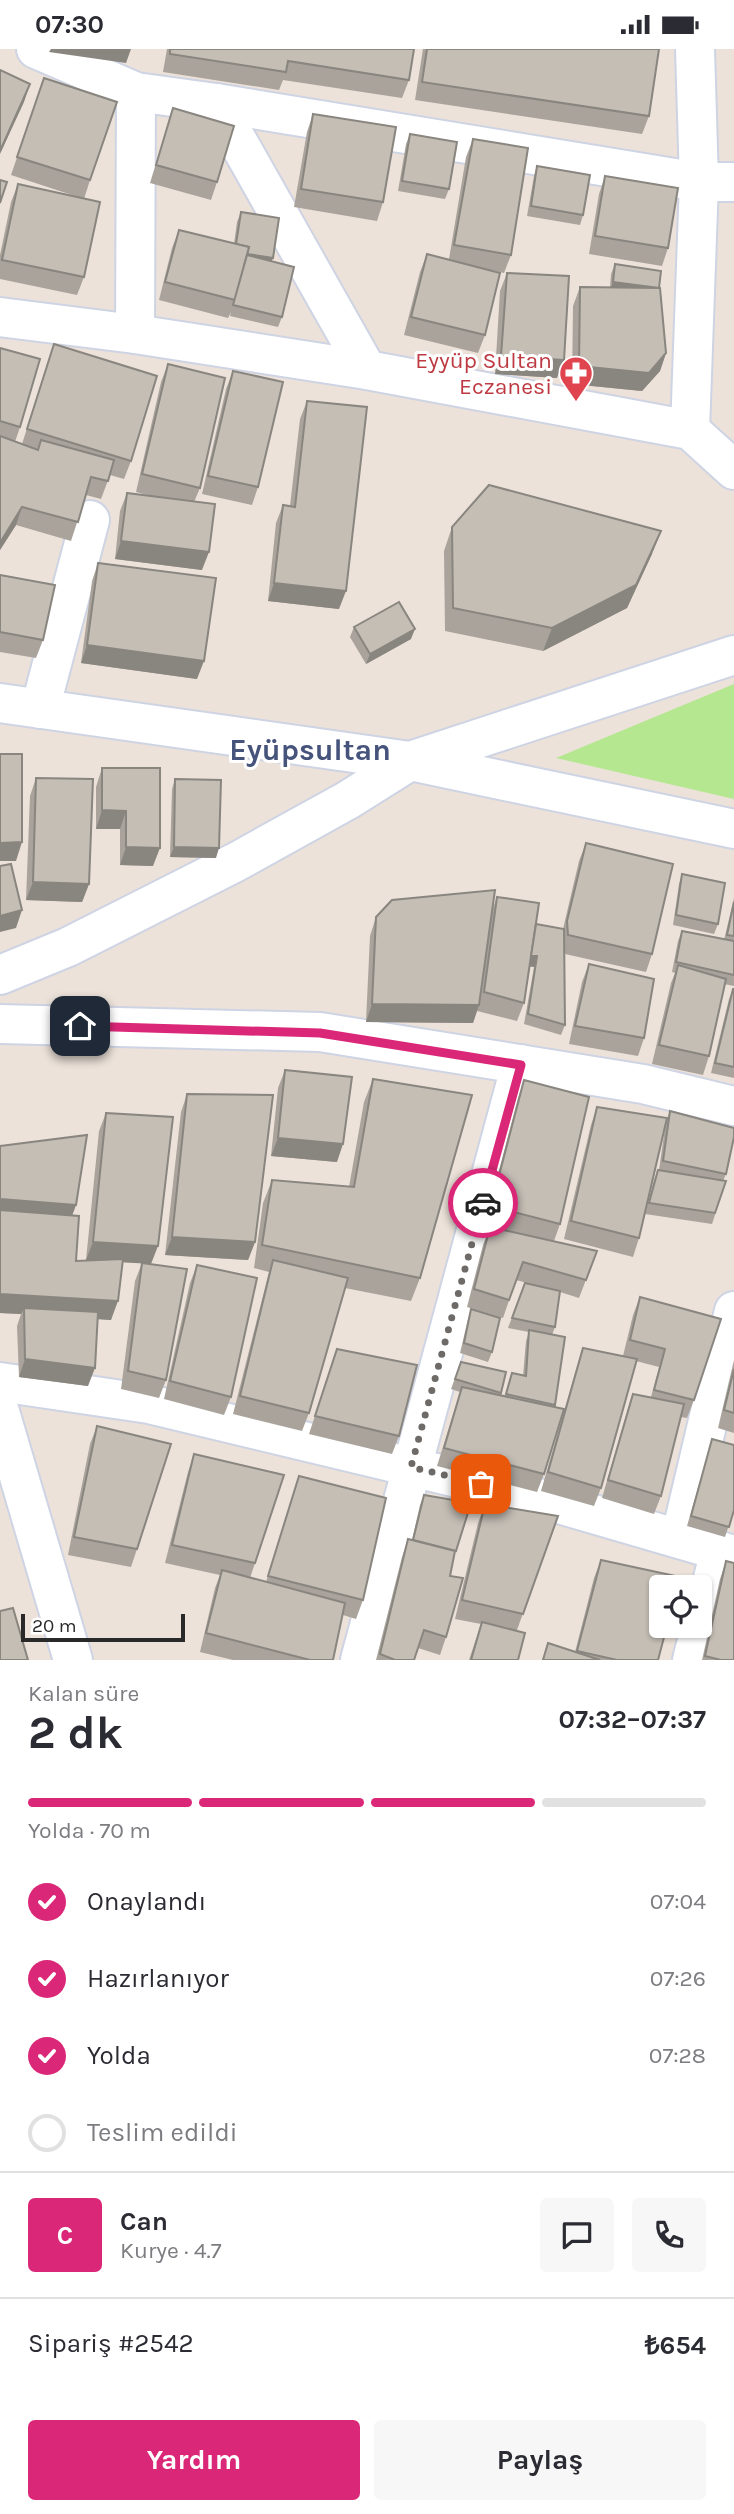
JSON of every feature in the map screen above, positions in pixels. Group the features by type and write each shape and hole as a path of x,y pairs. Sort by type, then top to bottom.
{"street":[{"path":"36,49 136,92 717,182"},
{"path":"690,430 717,182 695,49"},
{"path":"135,334 136,92"},
{"path":"216,103 367,370"},
{"path":"0,317 135,334 367,370 690,430 734,470"},
{"path":"40,709 90,520"},
{"path":"0,975 68,947 236,862 348,800 410,761 734,655"},
{"path":"0,703 410,761 734,829"},
{"path":"0,1024 320,1033 643,1084 734,1106"},
{"path":"360,1660 521,1065"},
{"path":"680,1539 734,1311"},
{"path":"0,1382 149,1404 528,1495 727,1553 692,1660"},
{"path":"0,1412 73,1660"}],"green space":[{"path":"734,684 734,799 556,758"}],"building":[{"path":"170,49 414,49 409,80 288,61 286,72 170,54"},
{"path":"427,49 659,49 649,116 422,82"},
{"path":"0,70 30,84 0,151"},
{"path":"44,78 117,102 90,180 17,157"},
{"path":"173,108 234,126 217,182 156,165"},
{"path":"313,114 396,127 383,202 301,189"},
{"path":"410,134 457,142 449,189 402,181"},
{"path":"473,139 528,148 511,255 454,245"},
{"path":"537,166 590,175 583,215 531,206"},
{"path":"605,176 678,188 668,248 595,236"},
{"path":"0,180 7,182 0,203"},
{"path":"18,184 100,202 84,277 2,260"},
{"path":"241,212 279,218 273,258 247,254 249,247 236,244"},
{"path":"179,230 249,247 235,300 165,282"},
{"path":"427,254 500,273 485,335 411,317"},
{"path":"247,255 294,267 282,317 233,305"},
{"path":"615,264 661,271 659,288 613,282"},
{"path":"507,273 569,276 564,360 501,356"},
{"path":"580,287 660,288 666,353 649,373 579,366"},
{"path":"54,344 157,376 131,461 27,429"},
{"path":"0,348 40,359 20,427 0,421"},
{"path":"168,364 225,378 200,488 142,474"},
{"path":"233,371 283,382 258,487 208,476"},
{"path":"307,401 367,407 346,591 274,583 283,505 295,507"},
{"path":"0,436 38,450 41,440 114,460 108,481 91,477 78,522 22,507 0,543"},
{"path":"489,485 661,531 636,585 552,628 453,608 452,527"},
{"path":"127,493 215,504 209,552 121,541"},
{"path":"98,563 216,578 204,661 87,645"},
{"path":"0,575 55,585 43,640 0,632"},
{"path":"399,602 415,629 370,654 354,627"},
{"path":"0,754 22,754 22,842 0,843"},
{"path":"102,768 160,768 160,848 126,847 126,811 102,810"},
{"path":"36,778 93,779 89,884 33,882"},
{"path":"175,779 221,780 219,848 174,847"},
{"path":"586,843 673,864 652,954 568,935 567,921"},
{"path":"11,864 22,910 0,916 0,866"},
{"path":"682,874 725,883 718,924 676,915"},
{"path":"495,890 479,1005 372,1004 376,917 392,900"},
{"path":"497,897 539,903 524,1003 484,992"},
{"path":"734,902 734,936 727,935"},
{"path":"536,924 564,929 565,1025 528,1014 537,956 531,956"},
{"path":"682,931 734,941 734,975 676,962"},
{"path":"589,964 654,979 644,1038 575,1026"},
{"path":"678,965 726,979 709,1056 659,1045"},
{"path":"734,989 734,1067 715,1063"},
{"path":"285,1070 352,1077 343,1144 278,1138"},
{"path":"373,1079 472,1095 420,1278 262,1245 272,1180 354,1187"},
{"path":"524,1080 589,1097 560,1224 491,1206"},
{"path":"187,1094 273,1095 255,1242 172,1237"},
{"path":"597,1107 667,1118 639,1238 571,1221"},
{"path":"670,1111 734,1128 726,1174 663,1161"},
{"path":"106,1113 173,1117 158,1246 93,1242"},
{"path":"87,1135 76,1205 0,1199 0,1146"},
{"path":"658,1170 726,1181 715,1213 649,1203"},
{"path":"0,1210 79,1216 76,1261 123,1259 118,1301 0,1294"},
{"path":"490,1227 597,1251 586,1280 523,1262 509,1300 474,1289"},
{"path":"273,1260 348,1278 309,1413 240,1396"},
{"path":"142,1263 187,1269 166,1380 128,1371"},
{"path":"197,1265 257,1278 231,1397 170,1381"},
{"path":"525,1283 560,1291 555,1327 512,1318"},
{"path":"640,1297 721,1319 694,1400 654,1390 665,1349 630,1340"},
{"path":"24,1308 98,1312 95,1368 25,1359"},
{"path":"471,1309 500,1318 492,1352 464,1343"},
{"path":"529,1330 565,1337 555,1405 506,1394 512,1373 526,1376"},
{"path":"583,1348 637,1359 601,1488 548,1472"},
{"path":"337,1349 417,1365 399,1436 315,1416"},
{"path":"461,1362 506,1372 501,1393 455,1379"},
{"path":"734,1369 734,1413 724,1410"},
{"path":"462,1387 564,1409 544,1474 444,1448"},
{"path":"633,1394 684,1404 661,1496 608,1480"},
{"path":"97,1426 171,1444 137,1549 74,1537"},
{"path":"712,1439 734,1445 734,1510 729,1527 691,1516"},
{"path":"194,1454 284,1475 255,1563 172,1545"},
{"path":"299,1476 386,1498 363,1600 268,1576"},
{"path":"424,1495 471,1503 456,1551 413,1540"},
{"path":"485,1504 558,1516 523,1614 462,1600"},
{"path":"408,1539 455,1551 450,1576 463,1578 446,1637 424,1630 414,1660 395,1660 380,1654"},
{"path":"601,1560 671,1575 649,1575 649,1638 664,1638 658,1660 617,1660 577,1651"},
{"path":"726,1561 734,1563 734,1660 705,1656 709,1638 712,1638 712,1624"},
{"path":"222,1570 345,1603 333,1660 310,1660 206,1633"},
{"path":"13,1608 28,1660 0,1660 0,1611"},
{"path":"482,1622 525,1633 518,1660 471,1660"},
{"path":"548,1643 600,1660 543,1660"}],"way so far":[{"path":"481,1484 411,1467 483,1203"}],"place":[{"name":"Eyyüp Sultan Eczanesi","path":"576,403"}],"district":[{"name":"Eyüpsultan","path":"310,750"}],"route":[{"path":"80,1026 320,1033 521,1065 483,1203"}]}
